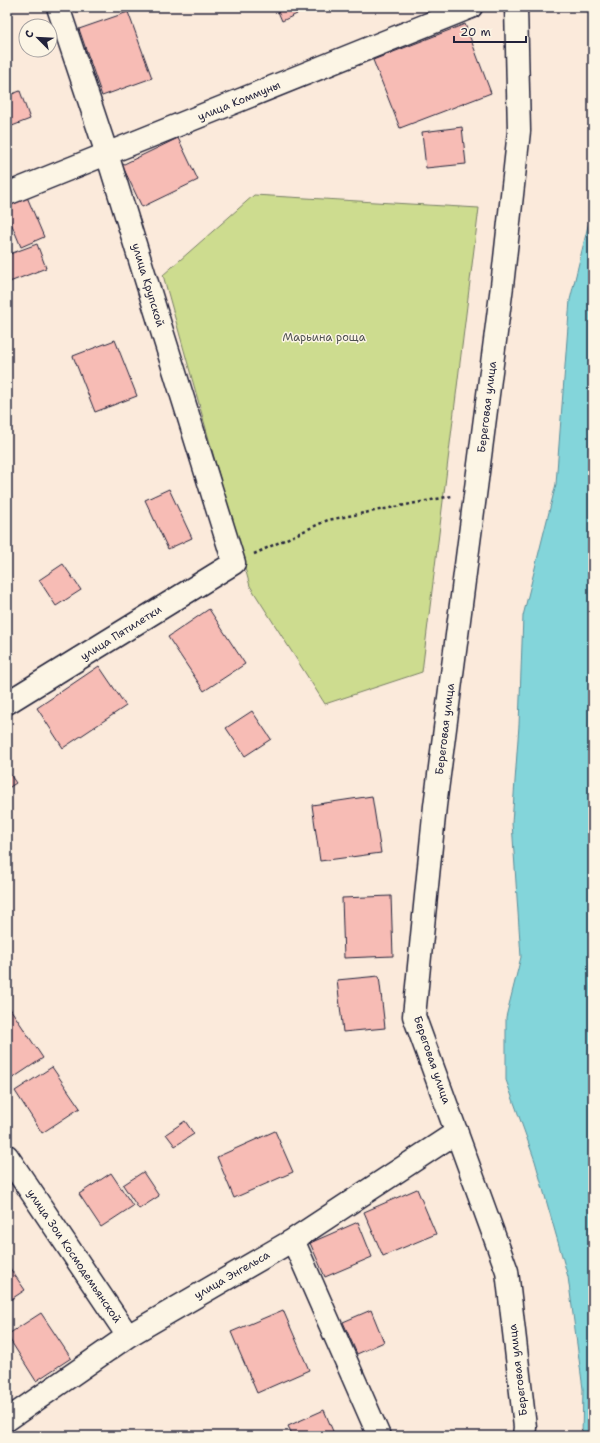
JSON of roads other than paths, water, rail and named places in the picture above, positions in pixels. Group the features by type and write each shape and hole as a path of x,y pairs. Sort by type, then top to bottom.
{"street":[{"name":"улица Крупской","path":"58,7 107,154 234,563"},
{"name":"улица Коммуны","path":"7,194 471,7"},
{"name":"Береговая улица","path":"516,7 519,131 502,286 435,806 414,1016 506,1271 525,1427 524,1436"},
{"name":"улица Пятилетки","path":"7,703 234,563"},
{"name":"улица Энгельса","path":"7,1420 128,1336 293,1240 457,1132"},
{"name":"улица Зои Космодемьянской","path":"7,1156 128,1336"},
{"path":"293,1240 379,1436"}],"water":[{"path":"593,205 593,1436 582,1436 583,1389 568,1277 535,1161 506,1080 506,1017 521,957 512,823 519,725 523,616 556,484 570,300"}],"park label":[{"name":"Марьина роща","path":"324,337"}]}
